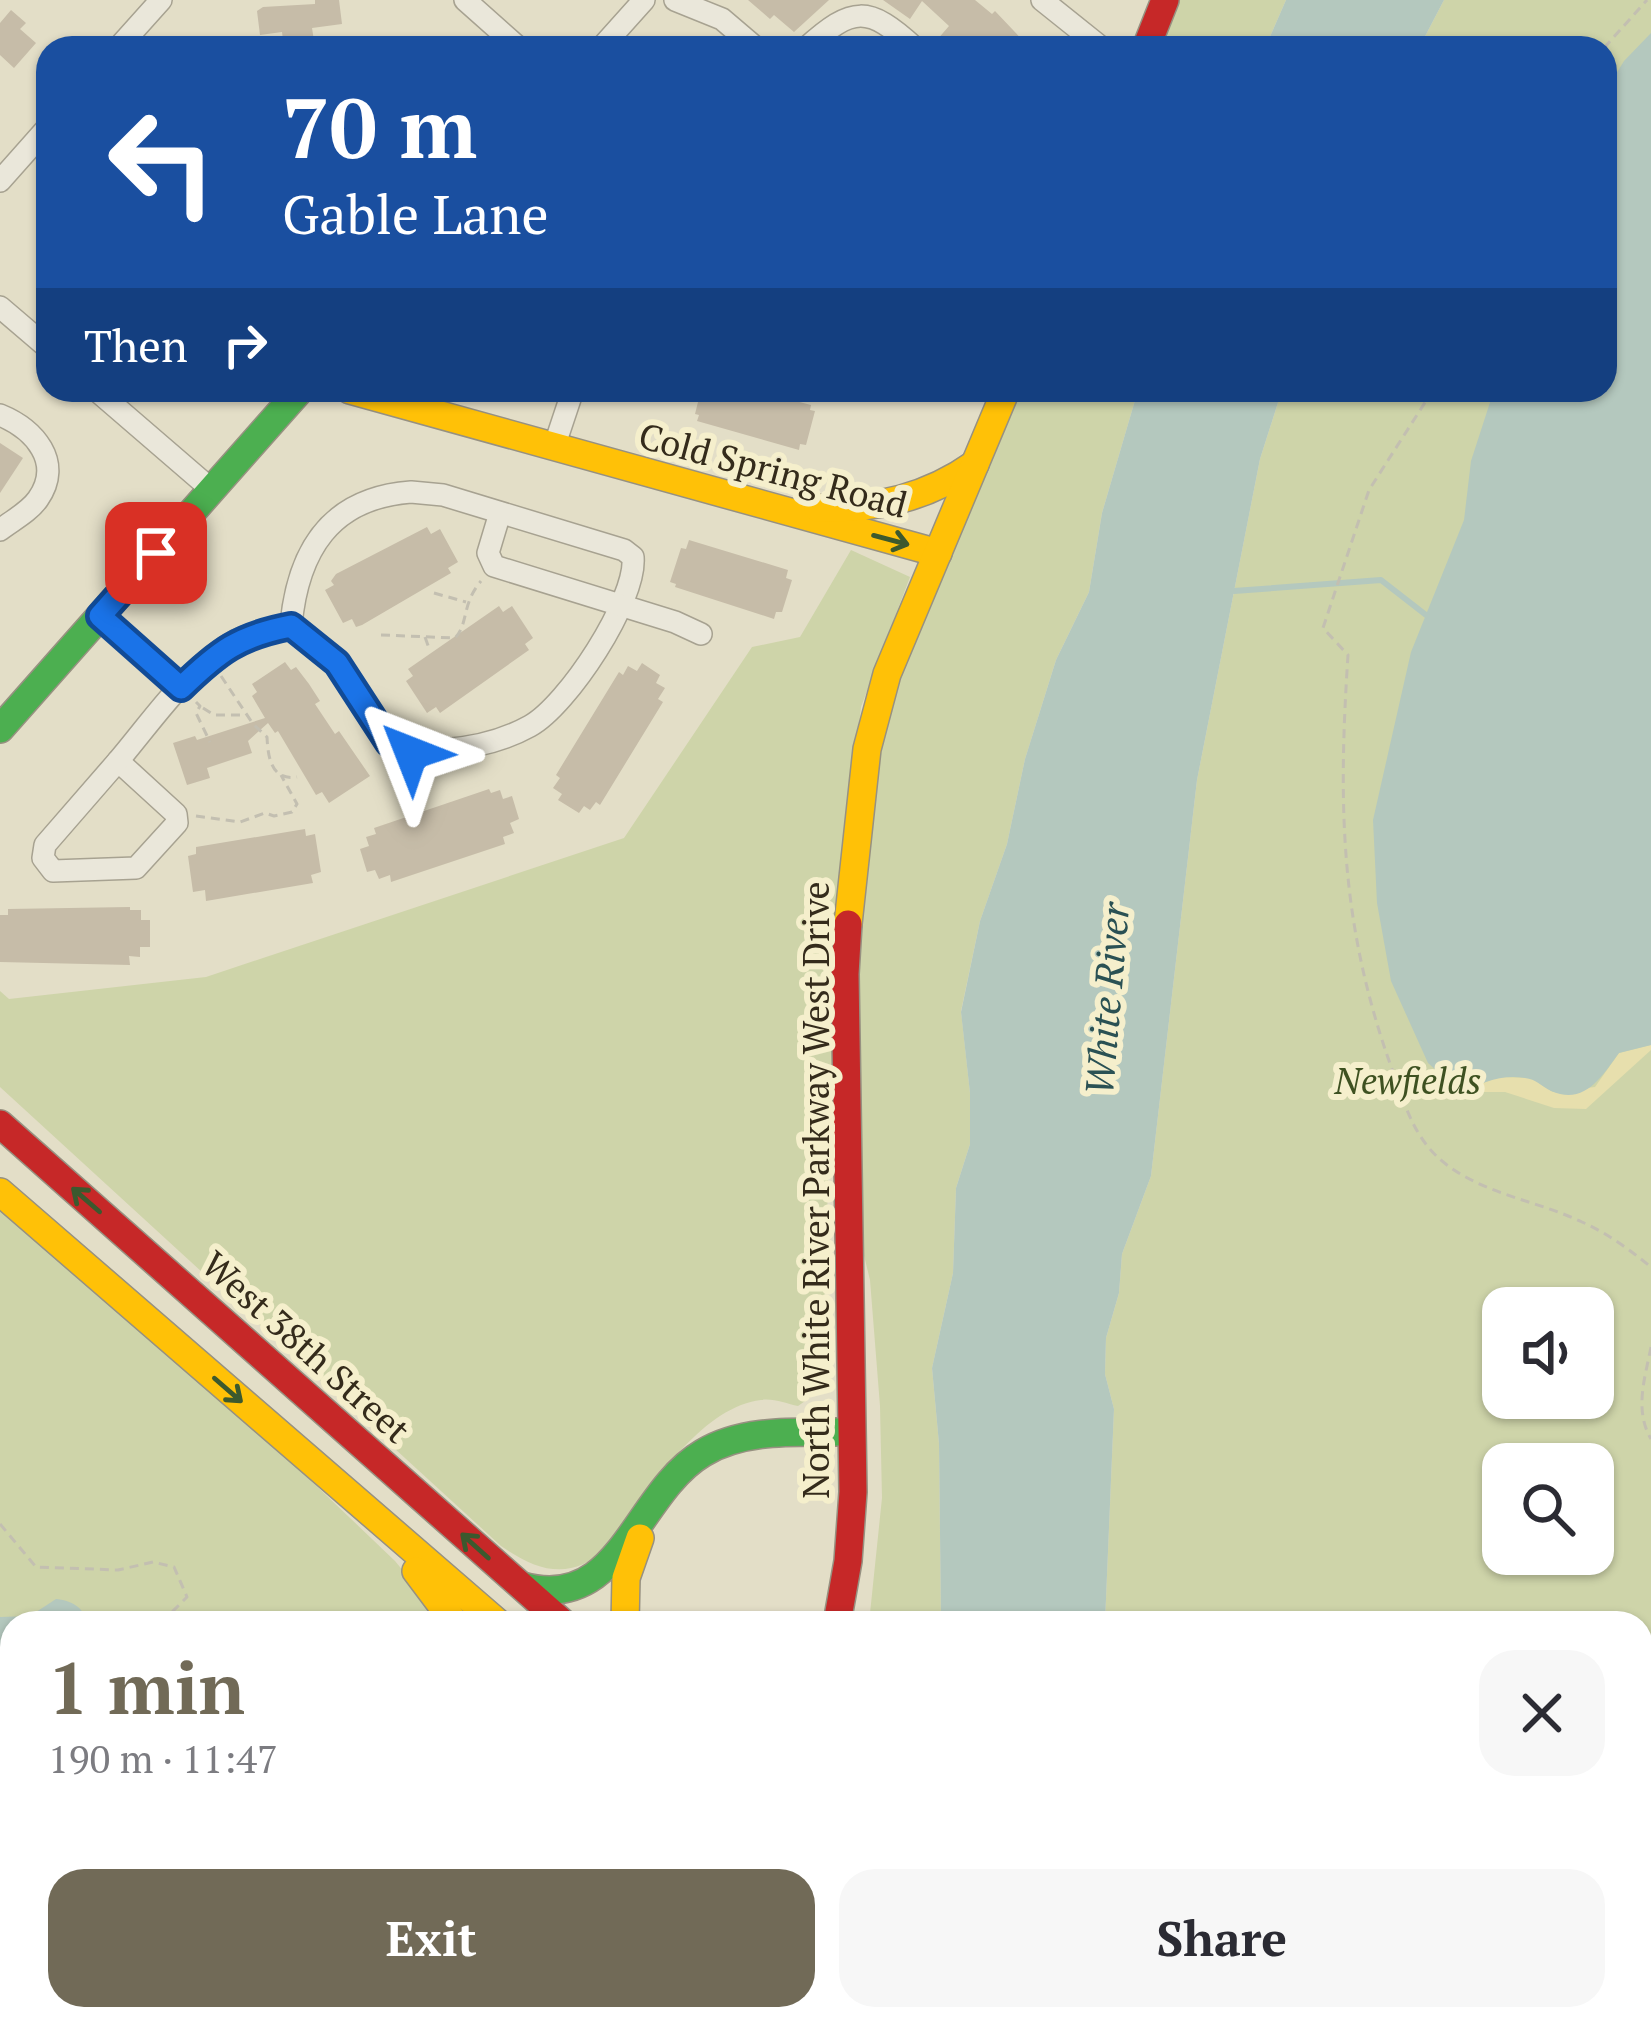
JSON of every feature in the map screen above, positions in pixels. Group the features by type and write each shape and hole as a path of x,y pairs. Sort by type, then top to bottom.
{"street":[{"path":"129,36 161,0"},
{"path":"465,0 506,36"},
{"path":"612,36 644,0"},
{"path":"675,0 722,19 742,36"},
{"path":"1042,0 1087,36"},
{"path":"1151,36 1165,0"},
{"path":"820,36 836,22 861,15 891,26 902,36"},
{"path":"0,182 36,141"},
{"path":"0,307 36,338"},
{"path":"110,402 212,490"},
{"path":"0,729 289,402"},
{"name":"Cold Spring Road","path":"393,402 938,553 1001,402"},
{"path":"548,445 556,402"},
{"path":"548,445 567,402"},
{"path":"0,416 22,424 34,436 44,449 47,466 39,497 0,530"},
{"path":"764,505 847,510 892,503 948,485 975,464"},
{"path":"386,494 443,495 628,553 634,566 622,607 573,682 535,723 479,746 411,753 389,743 337,663 291,626 296,585 308,555 325,531 356,506 386,494"},
{"path":"500,513 488,553 494,566 701,634"},
{"name":"North White River Parkway West Drive","path":"839,1611 852,1509 845,974 850,876 875,711 938,553"},
{"path":"100,616 181,688"},
{"path":"118,761 177,817 176,825 136,868 63,872 46,864 46,845 118,761 181,688 209,660 244,637 291,626"},
{"name":"West 38th Street","path":"0,1124 549,1611"},
{"path":"0,1192 484,1611"},
{"path":"520,1586 557,1594 586,1585 616,1556 671,1479 702,1454 740,1438 850,1432"},
{"path":"626,1611 628,1564 671,1479"},
{"path":"333,1482 413,1567 446,1611"}],"path":[{"path":"1615,36 1647,0"},
{"path":"1424,402 1369,490 1323,628 1348,655 1340,770 1357,955 1414,1132 1445,1164 1481,1186 1585,1223 1651,1267"},
{"path":"381,635 454,638 463,630 466,602 494,566"},
{"path":"434,592 466,602"},
{"path":"424,635 430,651"},
{"path":"177,817 240,822 265,813 282,816 297,804 266,753 267,737 209,660"},
{"path":"181,688 214,715 246,715"},
{"path":"200,706 196,713 210,742"},
{"path":"253,724 261,720"},
{"path":"281,775 297,777"},
{"path":"1651,1347 1640,1401 1651,1439"},
{"path":"0,1524 36,1567 118,1570 153,1562 174,1567 187,1597 173,1611"}],"green space":[{"path":"1174,0 1286,0 1270,36 1159,36"},
{"name":"Newfields","path":"1444,0 1651,0 1651,1611 1106,1611 1114,1409 1105,1374 1106,1338 1119,1293 1122,1254 1151,1176 1197,780 1260,459 1278,402 1617,402 1617,36 1425,36"},
{"path":"1008,402 1134,402 1102,513 1089,592 1056,660 1025,759 1007,844 980,921 961,1011 970,1144 956,1188 953,1273 932,1368 939,1444 941,1611 870,1611 882,1498 870,1280 859,1235 858,934 882,715"},
{"path":"851,550 910,577 861,707 835,948 822,1389 798,1406 761,1400 715,1420 674,1459 608,1548 581,1565 542,1567 501,1546 0,1087 0,991 9,999 206,977 624,838 752,647 800,637"},
{"path":"0,1209 258,1430 395,1561 436,1611 0,1611"}],"sand":[{"path":"1651,1045 1586,1109 1554,1108 1505,1092 1460,1092 1499,1077 1531,1078 1553,1092 1595,1087 1619,1053"}],"water":[{"path":"1286,0 1444,0 1425,36 1270,36"},
{"path":"1651,33 1651,1045 1619,1053 1591,1086 1574,1095 1516,1077 1460,1092 1428,1063 1391,981 1377,903 1373,820 1411,652 1464,520 1471,461 1490,402 1617,402 1617,72"},
{"name":"White River","path":"1134,402 1278,402 1260,459 1197,780 1151,1176 1122,1254 1119,1293 1106,1338 1105,1374 1114,1409 1106,1611 941,1611 939,1444 932,1368 953,1273 956,1188 970,1144 961,1012 980,921 1007,844 1025,759 1056,660 1089,592 1102,513"},
{"path":"56,1599 81,1611 38,1611"}],"building":[{"path":"315,0 339,0 342,24 312,28 313,36 260,35 257,11 263,7 315,4"},
{"path":"748,0 829,0 794,32"},
{"path":"883,0 975,0 992,14 995,11 1019,36 940,36 949,26 922,1 910,19"},
{"path":"11,10 26,23 20,29 36,43 14,68 0,55 0,23"},
{"path":"698,402 799,402 815,411 806,445 800,444 799,450 697,421"},
{"path":"0,443 23,458 0,493"},
{"path":"427,527 431,534 440,529 458,562 448,568 451,573 362,625 356,627 352,619 343,623 325,590 334,585 331,581 336,574"},
{"path":"689,540 788,570 786,578 792,580 782,612 776,612 774,619 675,587 670,582 681,548 686,549"},
{"path":"499,606 503,612 512,606 533,638 525,644 529,650 440,713 436,707 427,713 406,681 413,676 408,669"},
{"path":"285,662 291,670 296,667 309,684 320,701 315,704 370,776 329,803 322,792 316,795 278,731 268,723 248,741 252,753 207,768 210,778 187,785 173,743 265,718 252,696 257,692 252,684"},
{"path":"642,663 660,675 656,683 665,688 658,699 663,702 600,805 596,802 590,810 584,806 579,813 558,800 562,794 553,788 560,778 556,775 619,672 623,675 628,666 637,671"},
{"path":"489,789 491,793 500,790 503,799 512,796 519,819 510,823 514,833 503,837 505,844 391,882 390,875 379,879 375,870 367,872 360,849 369,846 366,837 376,834 374,828"},
{"path":"305,829 306,836 315,834 321,872 311,875 313,883 206,901 205,890 193,892 188,856 196,854 196,847"},
{"path":"8,909 141,910 141,920 150,920 150,947 140,947 140,957 129,956 130,965 0,962 0,915 8,915"}],"waterway":[{"path":"1234,591 1381,580 1426,615"}],"traffic: fast":[{"path":"0,729 289,402"},
{"path":"522,1586 555,1590 582,1583 605,1567 679,1472 720,1445 775,1433 850,1432"}],"traffic: slow":[{"path":"393,402 938,553"},
{"path":"848,924 867,749 887,674 1001,402"},
{"path":"818,508 901,499 975,464"},
{"path":"0,1192 484,1611"},
{"path":"625,1611 626,1578 640,1538"},
{"path":"416,1571 446,1611"}],"traffic: jam":[{"path":"1151,36 1165,0"},
{"path":"839,1611 853,1492 848,924"},
{"path":"0,1124 549,1611"}],"route":[{"path":"156,553 100,616 181,688 232,643 291,626 344,671 389,743 411,753"}]}
